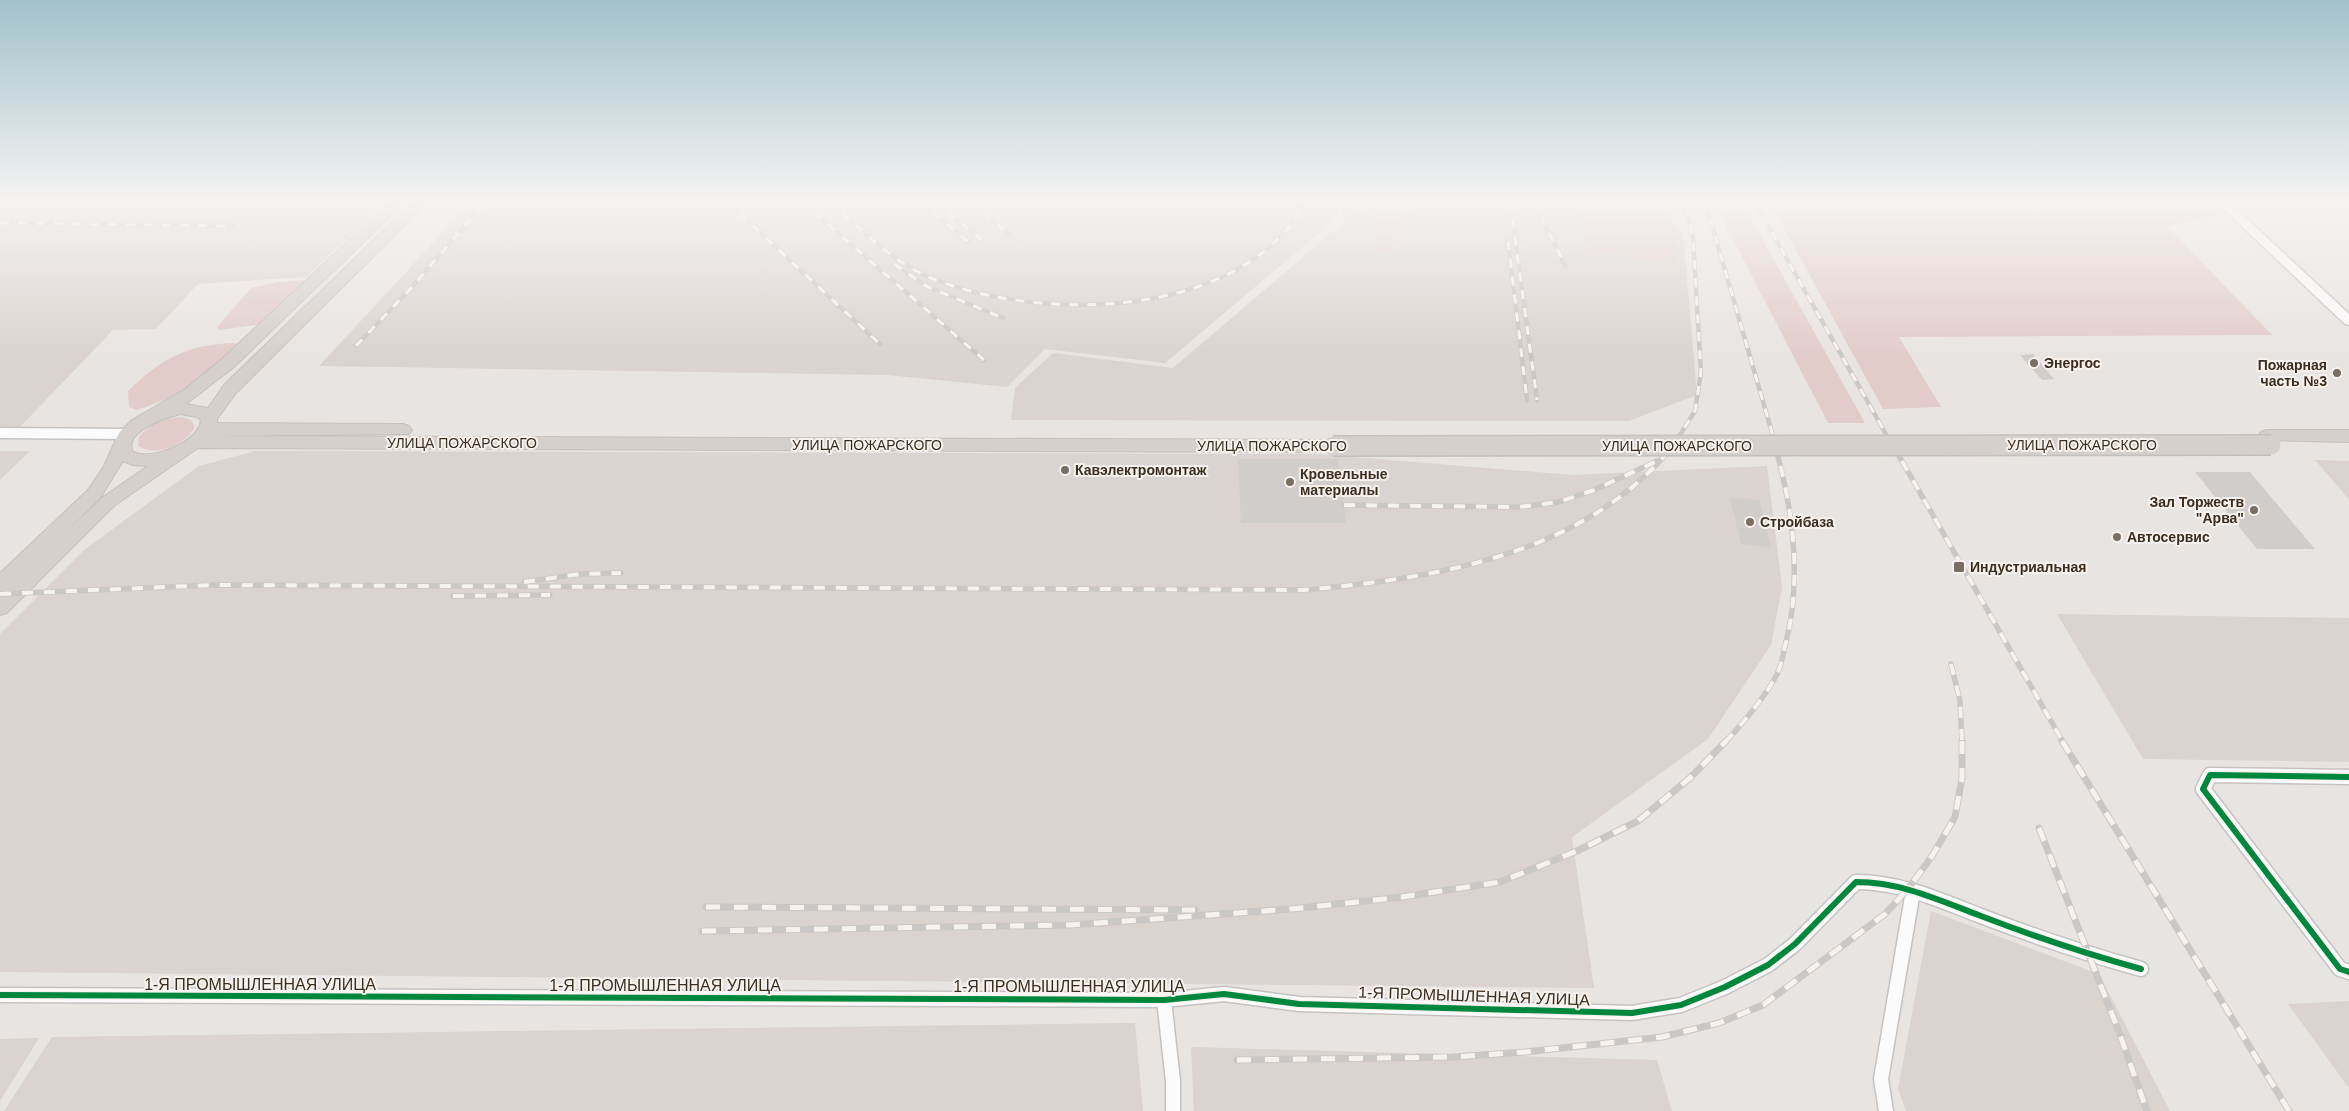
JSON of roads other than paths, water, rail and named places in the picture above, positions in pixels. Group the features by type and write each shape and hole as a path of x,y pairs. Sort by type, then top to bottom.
{"main road":[{"path":"0,585 94,494 112,467 125,438 138,424 190,394 228,363 344,253"},
{"path":"0,608 110,500 202,437 230,390 252,366 369,253"},
{"path":"158,414 180,409 193,409 202,412 208,424"},
{"name":"УЛИЦА ПОЖАРСКОГО","path":"208,424 1331,442"},
{"name":"УЛИЦА ПОЖАРСКОГО","path":"2269,441 2349,436"},
{"path":"125,438 122,450 125,455 142,460 162,458 190,446"},
{"name":"УЛИЦА ПОЖАРСКОГО","path":"190,446 2269,441 2349,445"}],"street":[{"path":"2276,253 2349,321"},
{"path":"0,433 125,438"},
{"path":"2349,777 2210,775 2203,790 2340,969 2349,972"},
{"name":"1-Я ПРОМЫШЛЕННАЯ УЛИЦА","path":"0,995 1164,1000 1224,994 1299,1004 1632,1013 1680,1005 1725,987 1768,965 1795,944 1856,882 1872,881 1913,891 2058,944 2141,969"},
{"path":"1886,1111 1880,1079 1913,891"},
{"path":"1164,1000 1173,1081 1174,1111"}],"railway":[{"path":"356,346 441,253"},
{"path":"782,253 880,344"},
{"path":"861,253 984,360"},
{"path":"889,253 931,278 976,292 1027,302 1082,305 1136,301 1189,290 1237,270 1260,253"},
{"path":"1509,253 1527,400"},
{"path":"1517,253 1537,400"},
{"path":"1559,253 1565,265"},
{"path":"1675,443 1695,411 1701,372 1694,253"},
{"path":"1720,253 1775,443"},
{"path":"1783,253 1891,443"},
{"path":"894,264 926,286 1003,318"},
{"path":"0,594 214,585 1304,590 1406,578 1457,568 1507,554 1555,535 1599,511 1640,480 1676,442"},
{"path":"1725,742 1754,709 1774,680 1781,662 1790,621 1794,595 1791,518 1774,442"},
{"path":"1891,442 2063,742"},
{"path":"1344,505 1519,507 1559,502 1594,490 1657,461"},
{"path":"524,582 580,574 621,573"},
{"path":"453,596 550,595"},
{"path":"1951,664 1960,701 1962,742"},
{"path":"702,931 1070,925 1291,909 1402,897 1500,882 1577,851 1638,821 1691,777 1726,741"},
{"path":"2062,741 2289,1111"},
{"path":"1237,1060 1453,1057 1525,1052 1662,1037 1719,1023 1763,1005 1885,914 1908,889 1932,856 1955,817 1962,778 1962,742"},
{"path":"2039,828 2119,1032 2147,1111"},
{"path":"706,907 1195,910"}],"place":[{"name":"Энергос","path":"2034,363"},
{"name":"Пожарная часть №3","path":"2337,373"},
{"name":"Кавэлектромонтаж","path":"1065,470"},
{"name":"Кровельные материалы","path":"1290,482"},
{"name":"Зал Торжеств \"Арва\"","path":"2254,510"},
{"name":"Стройбаза","path":"1750,522"},
{"name":"Автосервис","path":"2117,537"},
{"name":"Индустриальная","path":"1959,567"}]}
